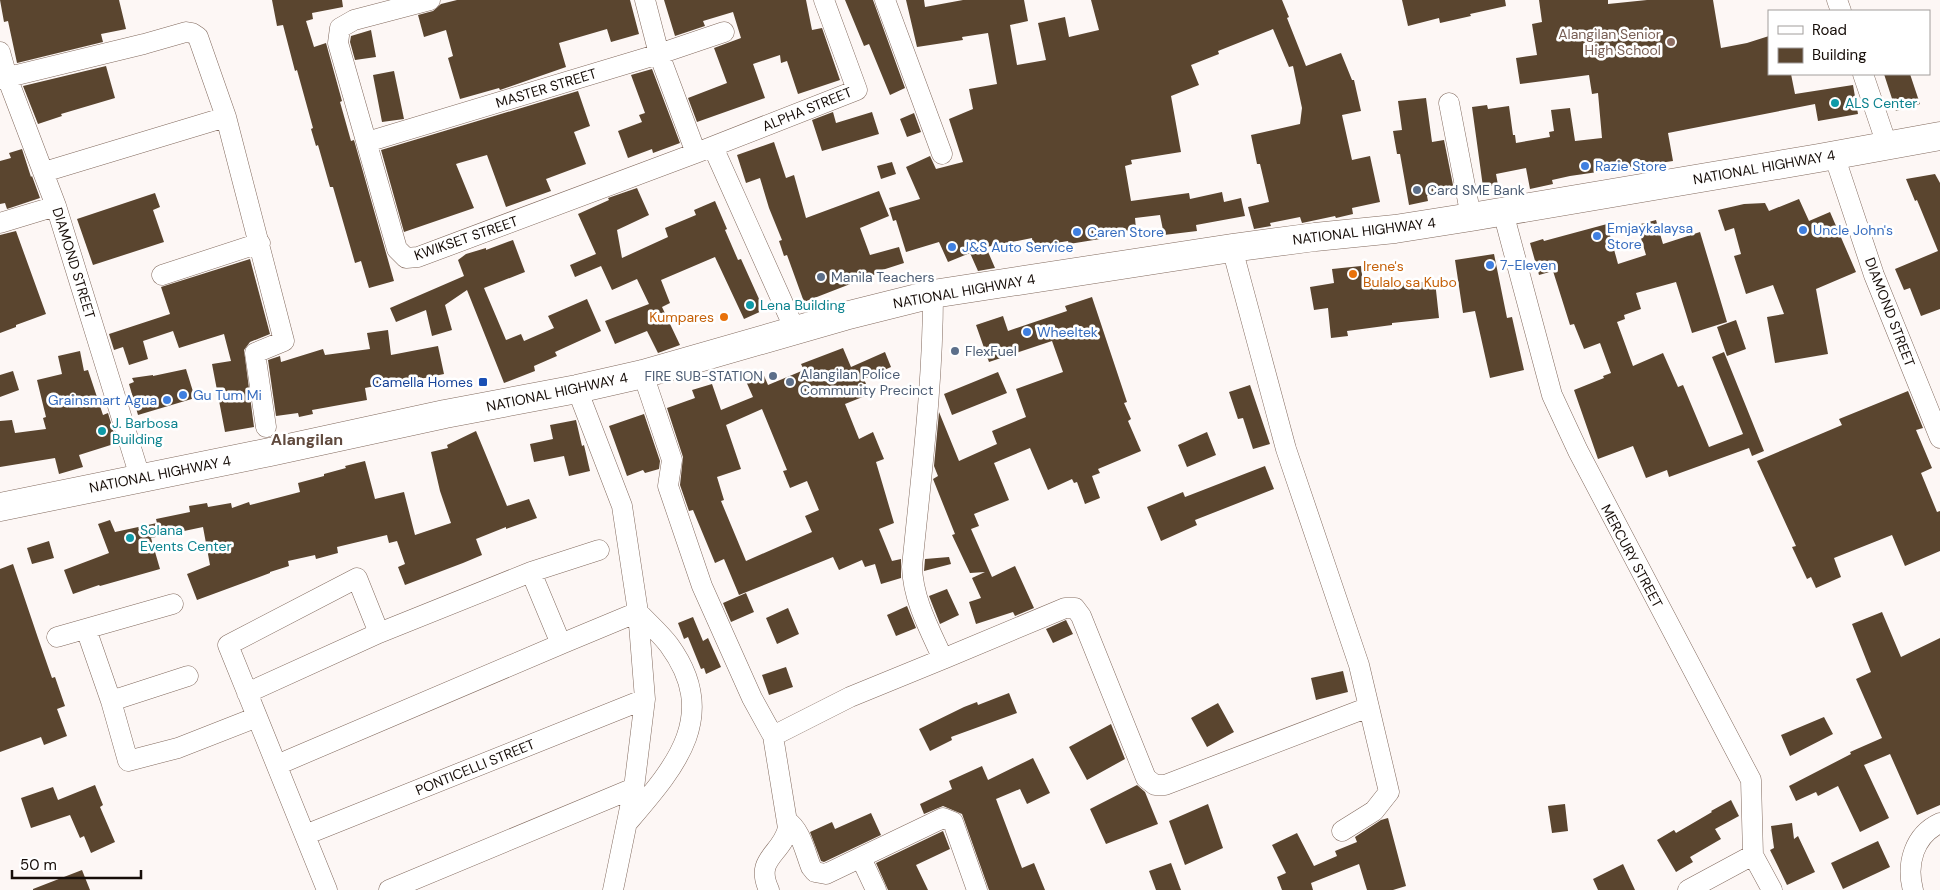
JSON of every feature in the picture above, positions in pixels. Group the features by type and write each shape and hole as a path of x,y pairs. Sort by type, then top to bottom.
{"main road":[{"name":"NATIONAL HIGHWAY 4","path":"0,507 140,477 268,439 445,414 577,389 643,374 795,330 933,294 1315,236 1395,229 1471,218 1940,136"}],"street":[{"name":"KWIKSET STREET","path":"430,0 354,20 340,28 338,43 397,249 406,258 418,257 704,150"},
{"path":"644,0 659,54 704,150 795,330"},
{"name":"ALPHA STREET","path":"704,150 857,90 824,0"},
{"path":"885,0 942,154"},
{"path":"4,78 186,32 198,37 226,117 284,341 254,354 268,439"},
{"name":"MASTER STREET","path":"367,142 659,54 724,32"},
{"name":"DIAMOND STREET","path":"0,52 4,78 44,172 56,206 140,477"},
{"path":"1863,75 1887,146"},
{"path":"1449,104 1471,218"},
{"path":"44,172 226,117"},
{"name":"DIAMOND STREET","path":"1834,155 1874,275 1940,438"},
{"path":"0,223 56,206"},
{"name":"MERCURY STREET","path":"1503,212 1552,395 1582,460 1751,780 1753,855 1772,890"},
{"path":"162,276 260,243"},
{"path":"1232,248 1286,449 1359,665 1389,792 1374,811 1342,831"},
{"path":"933,294 931,384 912,576 917,599 943,659"},
{"path":"643,374 672,460 668,486 702,586 752,698 773,736 788,828 786,836 767,863 764,871 764,880 769,890"},
{"path":"577,389 622,506 638,612 645,699 634,788 627,823 609,888"},
{"path":"247,693 379,633 531,572 599,550"},
{"path":"531,572 561,644"},
{"path":"327,890 228,645 357,578 379,633"},
{"path":"57,637 173,604"},
{"path":"773,736 850,697 1065,608 1075,608 1081,616 1146,778 1155,785 1165,785 1369,707"},
{"path":"277,765 638,612"},
{"path":"627,823 673,766 687,740 693,711 687,677 669,645 638,612"},
{"path":"86,629 111,701 128,761 178,748 257,717"},
{"path":"111,701 188,676"},
{"name":"PONTICELLI STREET","path":"305,835 645,699"},
{"path":"389,890 634,788"},
{"path":"787,821 797,831 811,867 815,872 826,874 943,818 948,818 952,822 977,890"},
{"path":"1913,890 1910,877 1915,845 1932,826 1940,823"},
{"path":"1688,890 1753,855"},
{"path":"861,858 876,890"}],"building":[{"path":"0,0 119,0 126,29 101,34 103,42 17,63 8,21 4,22"},
{"path":"272,0 342,0 343,7 312,13 313,19 306,21 314,47 326,43 351,141 354,140 394,281 369,288 361,261 355,263 333,187 330,187 318,145 316,146 311,129 313,128 283,25 277,26"},
{"path":"457,0 630,0 639,34 611,42 607,29 559,43 566,67 500,90 499,88 460,99 448,58 453,56 446,30 424,37 418,15 433,11 441,4"},
{"path":"664,0 806,0 812,30 822,28 840,80 798,94 787,61 781,63 780,55 753,64 765,98 697,122 688,98 727,83 714,48 741,38 733,12 703,21 705,26 675,36"},
{"path":"845,0 873,0 905,88 890,95 869,44 864,46"},
{"path":"906,0 924,0 925,7 963,0 1024,0 1028,21 1010,25 1017,65 1046,60 1038,23 1065,17 1069,37 1099,30 1091,0 1282,0 1306,66 1341,53 1352,80 1354,80 1361,111 1342,115 1352,160 1370,156 1380,202 1352,208 1353,214 1336,218 1335,216 1302,223 1300,217 1270,223 1271,226 1254,229 1248,207 1269,202 1260,164 1257,164 1251,135 1300,124 1302,108 1293,66 1289,67 1273,29 1218,51 1219,54 1191,65 1199,85 1171,96 1181,152 1131,160 1132,164 1125,166 1131,201 1189,193 1190,199 1222,192 1224,202 1241,198 1245,216 1196,225 1197,231 1164,235 1160,215 1135,218 1136,229 1099,235 1100,239 1069,244 1068,241 1033,247 1032,238 986,247 995,268 978,271 970,253 948,262 939,242 906,252 896,220 893,221 889,208 920,199 906,167 930,156 936,169 963,162 949,119 973,109 969,89 997,84 988,33 962,37 963,40 917,47"},
{"path":"1402,0 1505,0 1506,6 1440,23 1439,18 1408,26"},
{"path":"1539,0 1608,0 1608,4 1647,0 1713,0 1721,48 1768,36 1768,75 1791,75 1795,94 1853,85 1858,114 1818,121 1815,104 1668,133 1673,161 1570,176 1552,180 1553,184 1530,189 1526,168 1496,174 1498,185 1483,187 1472,107 1487,105 1488,109 1509,106 1516,143 1550,137 1549,132 1554,131 1551,110 1570,108 1575,141 1602,138 1598,93 1592,94 1589,75 1520,84 1516,58 1537,55 1532,24 1542,22"},
{"path":"371,30 376,57 355,60 350,42 351,36"},
{"path":"106,66 115,98 61,114 62,116 38,124 23,86"},
{"path":"652,69 680,143 653,153 652,149 628,158 618,131 642,122 639,115 645,113 631,75"},
{"path":"394,71 404,119 382,122 373,75"},
{"path":"1884,75 1910,75 1920,104 1896,111"},
{"path":"578,91 590,126 574,132 586,164 546,179 551,191 506,207 487,155 456,164 474,208 404,232 381,150"},
{"path":"1426,98 1432,142 1444,140 1454,190 1427,196 1428,201 1409,205 1400,154 1397,154 1393,131 1402,130 1398,101"},
{"path":"833,112 836,123 872,112 879,134 822,151 812,120"},
{"path":"914,113 921,132 907,137 900,119"},
{"path":"774,142 786,178 794,175 806,218 879,191 889,216 860,228 870,255 899,247 904,263 876,272 876,274 804,302 787,255 784,256 779,241 782,240 769,208 760,178 746,183 737,155"},
{"path":"22,149 40,198 7,209 5,203 0,204 0,161 11,158 9,153"},
{"path":"892,162 896,174 881,179 877,166"},
{"path":"1935,174 1940,183 1940,309 1921,316 1910,288 1904,290 1895,269 1938,251 1917,200 1915,201 1906,179"},
{"path":"637,188 649,215 617,230 622,258 668,237 665,228 696,215 694,210 715,201 738,260 741,259 764,310 744,319 715,257 661,280 670,303 662,307 680,345 658,353 647,331 615,344 605,321 649,304 637,279 612,290 601,266 575,277 570,265 596,254 578,214 609,200 608,198"},
{"path":"155,193 160,207 153,210 164,242 93,265 77,219"},
{"path":"1799,199 1809,221 1830,212 1856,272 1816,289 1828,354 1775,363 1767,317 1784,314 1773,285 1746,294 1734,256 1741,254 1734,228 1725,231 1718,210 1744,204 1765,203 1769,211"},
{"path":"1656,220 1663,244 1700,232 1727,322 1692,333 1676,282 1636,293 1641,309 1624,315 1625,319 1617,322 1633,366 1663,353 1678,387 1683,385 1709,447 1743,434 1712,357 1724,352 1764,451 1752,456 1749,448 1669,477 1667,470 1646,478 1633,446 1598,459 1574,390 1604,378 1603,376 1611,373 1600,343 1584,349 1574,324 1570,325 1553,271 1539,275 1530,243 1607,224 1618,264 1646,255 1637,225"},
{"path":"16,231 46,314 0,333 0,235"},
{"path":"513,240 525,272 484,288 506,340 521,334 524,341 554,328 548,316 587,299 601,331 555,352 557,356 534,366 535,371 504,383 467,290 445,305 452,330 432,336 426,310 396,322 390,308 464,276 458,260 466,254 486,248 486,250"},
{"path":"1494,254 1507,318 1512,317 1524,370 1490,378 1475,311 1463,313 1455,260"},
{"path":"250,259 270,334 250,342 244,350 254,427 225,432 212,364 231,361 224,334 179,348 173,331 143,341 148,359 129,365 123,347 114,350 109,334 170,314 161,287"},
{"path":"1361,266 1363,283 1387,281 1387,285 1435,281 1439,318 1392,323 1392,325 1347,331 1348,336 1331,338 1328,308 1314,310 1310,287 1334,283 1332,269"},
{"path":"1092,297 1127,402 1124,403 1131,419 1128,421 1141,451 1098,469 1100,473 1092,476 1100,498 1085,504 1077,482 1074,483 1072,479 1048,490 1030,448 994,463 1009,500 974,514 979,526 971,529 992,577 1015,566 1034,608 1015,616 1013,612 976,624 969,602 981,598 972,578 985,572 970,573 952,535 955,534 933,479 938,476 934,466 939,412 959,461 997,444 992,431 1026,417 1016,389 1063,372 1052,341 989,362 976,325 1003,316 1008,331 1067,311 1065,306"},
{"path":"1736,320 1746,349 1727,356 1717,327"},
{"path":"388,330 391,355 438,346 444,374 365,388 367,400 312,410 313,414 299,417 298,413 276,416 268,360 280,356 281,362 323,349 325,355 370,349 367,333"},
{"path":"843,348 851,367 885,352 891,367 864,379 870,394 845,404 859,439 873,432 884,459 876,462 894,523 879,529 892,561 901,559 901,578 881,584 875,564 865,567 862,560 839,570 833,557 739,595 724,559 715,563 693,510 689,511 680,485 683,457 667,408 695,398 692,390 712,384 721,410 753,397 745,379 762,371 768,385 804,370 801,364","holes":["762,409 787,470 783,471 790,488 807,481 819,510 805,516 812,532 746,561 721,501 724,500 717,477 741,469 726,425"]},
{"path":"80,351 84,371 88,370 103,415 108,413 117,443 79,455 83,467 59,474 55,458 0,467 0,421 12,420 15,433 46,429 43,418 46,417 37,380 62,374 58,356"},
{"path":"186,369 195,398 138,415 129,384 134,382 132,378"},
{"path":"13,371 19,390 0,397 0,375"},
{"path":"998,372 1007,393 952,415 944,394"},
{"path":"1250,385 1270,444 1253,449 1243,418 1238,419 1229,392"},
{"path":"1908,391 1923,428 1916,430 1932,468 1921,473 1937,512 1940,511 1940,551 1905,566 1892,535 1834,558 1841,577 1816,588 1811,577 1807,579 1792,547 1796,546 1757,461 1842,425 1839,419"},
{"path":"644,414 660,461 659,469 645,473 643,470 627,476 609,426"},
{"path":"576,420 590,471 569,476 564,456 534,462 530,444 553,439 550,425"},
{"path":"476,431 507,506 529,499 537,518 506,529 506,527 476,539 482,555 405,585 398,567 405,564 397,541 389,543 387,535 337,547 338,553 316,559 315,555 288,561 289,566 197,600 187,574 210,565 203,527 151,538 160,569 73,594 64,570 109,553 98,524 110,520 115,532 157,523 156,519 190,512 189,506 207,503 208,507 231,503 232,508 249,502 250,505 300,492 298,483 365,461 375,499 404,492 415,535 451,523 440,491 431,452 448,448 447,445"},
{"path":"1207,432 1216,455 1187,467 1178,445"},
{"path":"1265,466 1274,489 1195,520 1197,525 1161,541 1147,507 1183,492 1185,497"},
{"path":"49,541 54,558 32,564 27,548"},
{"path":"949,557 951,564 924,571 925,559"},
{"path":"13,564 52,678 55,677 65,706 57,709 67,736 44,745 41,737 0,752 0,569"},
{"path":"947,589 959,615 940,624 929,596"},
{"path":"746,593 754,612 731,622 723,603"},
{"path":"907,606 916,628 896,636 887,615"},
{"path":"788,608 799,634 777,644 766,618"},
{"path":"1882,612 1901,657 1940,638 1940,805 1917,815 1890,754 1864,765 1889,818 1860,832 1838,786 1818,796 1816,792 1796,801 1789,786 1851,754 1850,752 1882,738 1856,679 1871,672 1852,624"},
{"path":"693,617 703,641 708,638 721,667 706,674 704,668 701,669 688,637 684,639 678,623"},
{"path":"1066,620 1073,634 1053,643 1046,629"},
{"path":"786,667 793,687 769,695 762,675"},
{"path":"1343,671 1348,692 1316,700 1311,678"},
{"path":"1009,693 1017,713 951,737 952,740 930,751 919,729 964,707 977,702 978,705"},
{"path":"1218,703 1234,732 1207,747 1191,718"},
{"path":"1824,717 1833,734 1790,756 1781,735"},
{"path":"1111,724 1125,759 1087,780 1069,747"},
{"path":"1033,758 1050,793 1027,804 1020,789 996,799 1022,868 1034,863 1045,890 989,890 962,814 943,806 924,814 920,804 952,789 949,781 982,766 988,780"},
{"path":"95,785 103,805 100,807 115,842 91,853 84,836 80,838 70,815 31,828 21,798 53,787 58,800"},
{"path":"1137,785 1145,792 1158,824 1106,844 1090,809"},
{"path":"1731,800 1739,816 1715,829 1721,839 1690,857 1693,862 1676,872 1657,840 1674,830 1676,833"},
{"path":"1208,804 1223,848 1185,865 1169,821"},
{"path":"1565,804 1568,831 1552,833 1548,806"},
{"path":"871,813 881,835 824,862 821,861 810,832 832,822 835,829"},
{"path":"1388,818 1406,886 1393,890 1367,890 1359,864 1311,883 1313,890 1282,890 1277,877 1286,873 1272,845 1297,833 1314,866 1337,856 1335,851 1357,842 1355,837 1381,820"},
{"path":"1792,823 1794,839 1798,836 1815,872 1787,885 1770,850 1774,848 1771,826"},
{"path":"943,831 950,849 916,865 928,890 888,890 876,863"},
{"path":"1878,841 1890,867 1843,889 1831,863"},
{"path":"1171,863 1181,890 1156,890 1149,871"},
{"path":"1623,864 1635,890 1598,890 1593,879"},
{"path":"82,870 90,890 33,890 33,889"}],"place":[{"name":"Alangilan Senior High School","path":"1671,42"},
{"name":"ALS Center","path":"1835,103"},
{"name":"Razie Store","path":"1585,166"},
{"name":"Card SME Bank","path":"1417,190"},
{"name":"Uncle John's","path":"1803,230"},
{"name":"Caren Store","path":"1077,232"},
{"name":"Emjaykalaysa Store","path":"1597,236"},
{"name":"J&S Auto Service","path":"952,247"},
{"name":"7-Eleven","path":"1490,265"},
{"name":"Irene's Bulalo sa Kubo","path":"1353,274"},
{"name":"Manila Teachers","path":"821,277"},
{"name":"Lena Building","path":"750,305"},
{"name":"Kumpares","path":"724,317"},
{"name":"Wheeltek","path":"1027,332"},
{"name":"FlexFuel","path":"955,351"},
{"name":"FIRE SUB-STATION","path":"773,376"},
{"name":"Camella Homes","path":"483,382"},
{"name":"Alangilan Police Community Precinct","path":"790,382"},
{"name":"Gu Tum Mi","path":"183,395"},
{"name":"Grainsmart Agua","path":"167,400"},
{"name":"J. Barbosa Building","path":"102,431"},
{"name":"Solana Events Center","path":"130,538"}],"district":[{"name":"Alangilan","path":"307,439"}]}
